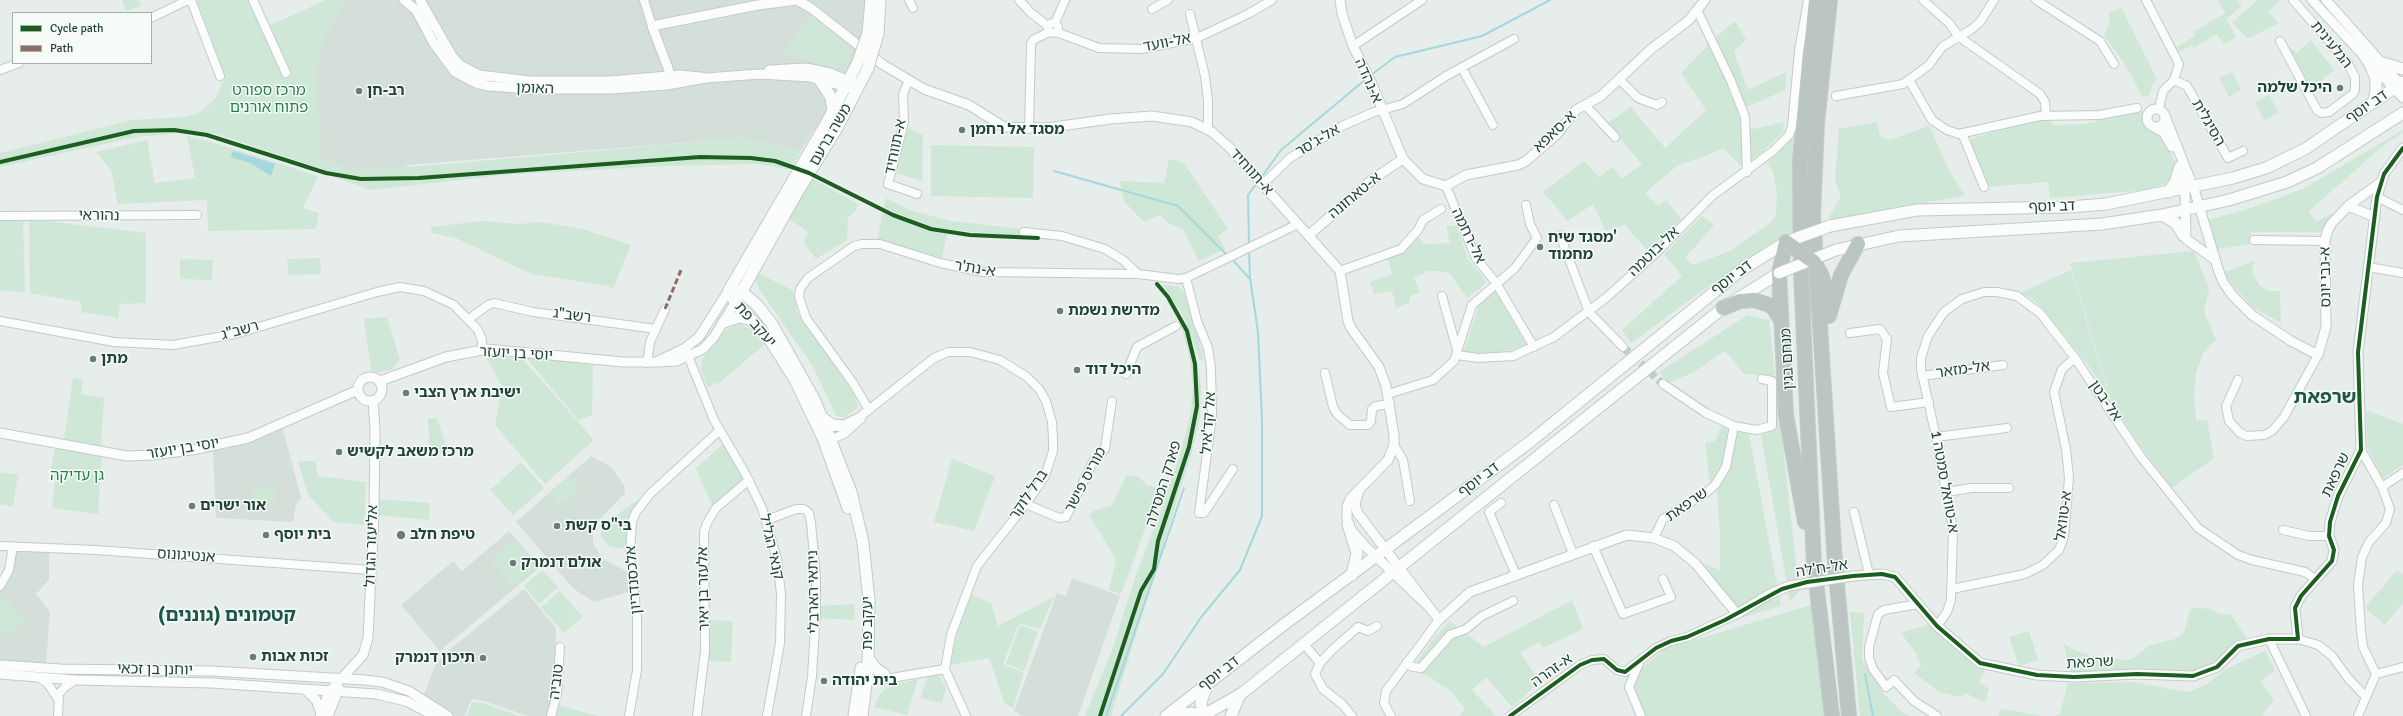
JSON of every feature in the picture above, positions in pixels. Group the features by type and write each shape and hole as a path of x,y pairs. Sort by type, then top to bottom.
{"highway":[{"name":"מנחם בגין","path":"1816,0 1800,160 1800,217 1814,565 1832,716"},
{"path":"1830,0 1817,123 1813,215 1835,563 1849,716"},
{"path":"1814,565 1793,463 1786,414 1780,291 1776,275 1786,242 1812,259 1822,276 1826,292 1829,316 1837,477 1835,563"},
{"path":"1829,316 1841,275 1858,244"},
{"path":"1723,308 1740,301 1754,300 1772,306 1781,320"}],"main road":[{"name":"משה ברעם","path":"871,0 873,33"},
{"name":"משה ברעם","path":"729,290 819,147 863,65 873,33 880,0"},
{"path":"2364,55 2371,66 2376,79 2376,92 2373,103"},
{"path":"2383,63 2403,69"},
{"path":"819,79 829,92 833,111"},
{"name":"משה ברעם","path":"819,147 833,111 851,85"},
{"name":"דב יוסף","path":"1167,716 1208,683 1531,441 1718,288 1786,242 1830,226 1866,217 1917,210 2069,207 2106,204 2168,192 2253,172 2288,158 2316,142 2400,85"},
{"name":"דב יוסף","path":"1202,716 1241,694 1723,308 1776,275 1836,250 1899,236 2080,226 2162,215 2236,198 2287,182 2317,168 2403,113"},
{"path":"2168,192 2176,180 2180,167"},
{"name":"משה ברעם","path":"735,304 750,277 793,189"},
{"path":"2162,215 2176,223 2184,236"},
{"path":"750,277 752,294 757,305"},
{"name":"יעקב פת","path":"729,290 742,292 757,305 772,324 796,364 823,419 828,436 856,544 863,624 865,679 854,716"},
{"name":"יעקב פת","path":"729,290 735,304 753,321 782,358 828,436 851,492 863,542 869,600 868,659 862,716"},
{"path":"724,322 739,318 753,321"},
{"path":"823,419 832,425 843,426"},
{"path":"1348,524 1357,553 1352,576"},
{"path":"868,659 875,668 884,674"},
{"path":"1167,716 1191,713 1202,716 1201,702 1208,683"},
{"path":"1231,716 1241,694"}],"street":[{"path":"152,18 190,0 220,76"},
{"path":"254,0 286,73"},
{"name":"האומן","path":"405,0 416,10 433,42 451,68 465,79 476,84 502,88 611,90 666,79"},
{"name":"האומן","path":"420,0 452,56 460,65 479,75 530,81 610,81 706,78 749,74 786,75 851,85"},
{"path":"644,0 664,58 666,79"},
{"path":"652,26 769,3 791,0 806,2"},
{"path":"909,0 913,8"},
{"name":"אל-וועד","path":"1019,0 1031,13 1052,28 1088,45 1119,50 1141,49 1196,38 1248,14 1272,0"},
{"path":"1029,129 1031,44 1033,40 1052,28 1065,0"},
{"path":"1152,9 1168,0"},
{"name":"א-נהדה","path":"1340,0 1342,14 1353,46 1403,159"},
{"path":"1353,46 1422,0"},
{"name":"א-סאפא","path":"1446,186 1466,175 1518,165 1526,161 1556,134 1576,110 1586,106 1620,80 1650,50 1689,20 1706,0"},
{"name":"אל-בוטמה","path":"1457,355 1478,358 1513,356 1554,337 1588,312 1655,254 1712,196 1747,172 1773,151 1789,135 1792,127 1799,51 1808,0"},
{"path":"1923,0 1950,24 1958,36 2040,94 2044,102 2046,116"},
{"path":"1836,96 1903,84 1929,65 1942,47 1958,36 1972,29 1980,22 1994,0"},
{"path":"2036,0 2100,40 2114,64"},
{"path":"2146,0 2179,64 2174,80 2163,91 2158,108"},
{"name":"הגלעינית","path":"2280,41 2320,113 2329,112 2353,94 2355,90 2355,77 2347,62 2293,0"},
{"path":"2312,0 2364,55 2400,85"},
{"path":"2326,0 2383,63 2400,85 2403,98"},
{"name":"א-תווחיד","path":"806,2 860,48 909,80 940,96 969,105 1004,127 1029,129 1110,119 1152,116 1186,121 1208,130 1230,148 1340,271"},
{"path":"2316,25 2334,9"},
{"path":"1697,10 1731,80 1745,117 1747,172"},
{"path":"1190,14 1208,101 1208,130"},
{"name":"אל-ג'סר","path":"1263,184 1290,158 1342,126 1403,104 1462,68 1514,39"},
{"path":"0,70 16,64"},
{"name":"האומן","path":"749,74 776,68 806,68 851,85"},
{"path":"1462,68 1492,125"},
{"name":"א-תווחיד","path":"909,80 903,94 904,122 888,184 917,194"},
{"path":"1620,80 1638,98 1657,105 1662,102"},
{"path":"1909,80 1932,120 1947,130 1962,133 2046,116 2098,115 2137,108"},
{"name":"הסיגלית","path":"2174,80 2187,86 2228,158 2243,152"},
{"path":"1586,106 1615,137"},
{"path":"2158,108 2166,116 2188,187 2184,236 2189,243 2195,245 2214,259"},
{"path":"2158,108 2152,109 2147,114 2148,122 2168,138 2188,187 2200,207 2214,259 2223,282 2243,307 2270,328 2318,355"},
{"path":"2154,127 2161,126 2166,116"},
{"path":"1962,133 1984,187"},
{"name":"שרפאת","path":"1869,574 1895,576 1938,626 1980,663 2037,675 2074,677 2117,674 2193,676 2217,667 2238,646 2269,639 2298,639 2295,608 2301,596 2329,565 2334,556 2329,536 2330,522 2338,496 2361,450 2358,352 2377,197 2381,182 2394,157 2403,148"},
{"path":"1403,159 1423,179 1446,186"},
{"name":"א-טאחונה","path":"1309,236 1373,179 1403,159"},
{"name":"א-נבי יונס","path":"2238,380 2226,406 2229,421 2240,433 2247,436 2264,435 2272,431 2284,417 2318,355 2326,327 2325,241 2331,224 2348,206 2381,182"},
{"name":"אל-רחמה","path":"1446,186 1470,246 1483,268 1496,283 1534,347"},
{"path":"2377,197 2403,210"},
{"path":"1388,394 1433,380 1448,368 1457,355 1472,305 1515,268 1537,238 1530,224 1526,205"},
{"path":"2348,206 2375,217"},
{"path":"1410,501 1403,460 1394,446 1388,394 1379,366 1351,328 1348,321 1340,271 1401,249 1418,230 1424,220 1441,209"},
{"name":"נהוראי","path":"0,216 197,215"},
{"name":"א-נת'ר","path":"869,410 853,382 806,318 799,297 800,289 808,278 854,246 862,244 880,244 940,263 983,272 1138,274 1178,279 1186,278 1298,224"},
{"path":"1024,232 1062,236 1105,249 1123,260 1138,274"},
{"path":"1560,235 1588,312 1623,347"},
{"path":"2195,245 2202,243 2208,236"},
{"path":"2254,240 2325,241"},
{"path":"2368,267 2403,273"},
{"name":"אל קד'איל","path":"1186,278 1197,321 1208,348 1211,368 1212,416 1199,513 1204,513 1233,469"},
{"name":"רשב\"ג","path":"0,321 114,342 173,345 235,334 377,292 400,288 424,291 447,300 469,319 478,330 482,340 482,350"},
{"path":"665,309 647,354 651,362 685,348 704,332 729,290"},
{"name":"אל-בטן","path":"1922,376 1920,365 1923,347 1935,324 1953,304 1975,294 1984,292 2008,293 2026,301 2040,313 2075,358 2140,457 2198,528 2238,555 2252,560 2305,572 2315,579"},
{"path":"1442,296 1456,341 1457,355"},
{"name":"רשב\"ג","path":"469,319 488,305 494,303 533,312 656,329"},
{"name":"יוסי בן יועזר","path":"380,381 433,361 482,350 668,363 697,354 710,343 735,304"},
{"path":"1126,374 1137,347 1176,326"},
{"path":"1850,333 1880,329 1887,339 1883,373 1891,407 1928,402"},
{"name":"קנאי הגליל","path":"685,348 706,405 749,480 767,520 778,570 781,612 777,664 767,716"},
{"name":"ברל לוקר","path":"828,436 853,427 869,410 923,365 948,352 959,351 980,354 1000,360 1019,370 1042,394 1050,412 1053,429 1053,451 1045,476 1026,504 977,566 951,635 945,669"},
{"name":"א-טוואל","path":"1952,588 2025,574 2043,565 2060,550 2064,537 2069,478 2066,449 2054,392 2062,369 2075,358"},
{"name":"אל-מזאר","path":"1922,376 2003,364"},
{"path":"1325,373 1333,407 1337,414 1350,425 1368,426 1371,421 1372,409 1376,406 1390,404"},
{"name":"א-טוואל סמטה 1","path":"1922,376 1948,492 1953,529 1952,588"},
{"path":"368,377 374,377 380,381 382,394 373,402 361,398 358,390 360,382 368,377"},
{"path":"1663,384 1694,406 1734,426 1756,430 1772,426 1772,381 1762,379"},
{"name":"יוסי בן יועזר","path":"0,433 127,456 151,455 192,450 248,438 358,390"},
{"name":"מוריס פישר","path":"1026,504 1059,518 1066,517 1094,460 1105,448 1112,401"},
{"name":"אליעזר הגדול","path":"334,692 341,680 360,661 368,638 375,430 373,402"},
{"name":"ברל לוקר","path":"828,436 869,410"},
{"name":"שרפאת","path":"1654,538 1664,519 1707,492 1715,485 1726,467 1734,426"},
{"path":"1936,437 2007,428"},
{"name":"אלכסנדריון","path":"629,716 637,670 637,618 630,546 630,533 636,512 650,494 720,431"},
{"path":"1394,446 1382,468 1361,487 1348,502 1346,515 1348,524 1353,532 1376,558 1396,570 1439,620"},
{"path":"2361,450 2382,487 2390,509 2386,523 2369,542 2362,556 2358,585 2363,647 2376,674"},
{"path":"2382,487 2403,473"},
{"name":"אלעזר בן יאיר","path":"697,716 705,651 704,532 707,523 716,508 749,480"},
{"path":"1361,487 1355,505 1363,520 1387,549 1396,570"},
{"path":"1948,492 1971,488 2009,488"},
{"path":"1501,504 1489,512 1516,575"},
{"path":"1554,505 1573,554"},
{"name":"ניתאי הארבלי","path":"767,520 796,509 804,509 809,513 811,523 815,569 816,611 812,676 806,716"},
{"path":"1854,512 1869,574"},
{"path":"1348,524 1355,518 1363,520"},
{"path":"2283,530 2309,536 2329,536"},
{"path":"1391,716 1384,703 1384,696 1406,663 1439,620 1470,592 1593,546 1627,535 1654,538 1674,546 1694,563 1737,614"},
{"name":"אנטיגונוס","path":"0,546 146,553 371,570"},
{"path":"0,586 9,570 13,546"},
{"path":"1593,546 1623,614 1671,597 1663,579"},
{"name":"אל-ח'לה","path":"1737,614 1768,595 1789,586 1869,574"},
{"path":"1938,626 1947,612 1952,588"},
{"path":"1406,663 1413,667 1420,668 1450,635 1466,629 1482,616 1513,601"},
{"path":"1919,604 1884,610 1878,614 1869,647 1869,658 1873,669 1886,687 1894,680 1914,701 1937,716"},
{"name":"א-זהרה","path":"1510,716 1568,674 1592,660 1604,659 1621,672 1630,670 1656,648 1671,641 1687,637 1737,614"},
{"path":"1352,716 1342,704 1323,689 1315,674 1320,663 1358,627 1368,631 1377,626"},
{"path":"2269,639 2306,716"},
{"path":"2298,639 2318,645 2332,656 2348,678 2366,696"},
{"path":"1304,644 1320,663"},
{"name":"טוביה","path":"551,716 557,694 560,647"},
{"path":"360,661 358,671 365,680"},
{"path":"1639,663 1629,687 1642,716"},
{"name":"יוחנן בן זכאי","path":"0,665 60,669 212,671 341,680 365,680 382,682 409,691 448,716"},
{"path":"2376,674 2403,667"},
{"path":"865,679 945,669 966,716"},
{"name":"יוחנן בן זכאי","path":"0,674 75,680 212,682 397,698 412,703 435,716"},
{"path":"865,679 884,674 898,676"},
{"path":"2358,716 2376,674"},
{"path":"38,677 48,684 58,699"},
{"path":"58,716 58,699 61,690 75,680"},
{"path":"306,690 316,699 323,715"},
{"path":"323,715 334,692"}],"shaded area":[{"path":"344,0 870,0 864,45 840,91 801,150 744,138 407,165 406,169 362,170 331,166 319,155 314,74 322,41"},
{"path":"283,429 301,498 296,505 293,522 216,518 213,451 249,443"},
{"name":"בי\"ס קשת","path":"591,456 611,467 624,485 625,493 598,521 593,530 593,543 603,559 626,571 629,592 594,602 574,589 516,522"},
{"path":"509,531 540,567 440,651 401,605 453,561 462,571"},
{"path":"15,547 49,551 49,580 36,594 50,612 46,665 0,661 0,588"},
{"path":"1072,578 1120,596 1078,716 1023,716 1014,711 1057,593 1066,596"},
{"path":"524,589 556,628 556,695 550,716 528,716 484,701 472,699 464,716 453,716 424,695 435,666 448,651"}],"green space":[{"path":"122,0 139,0 141,6 126,11"},
{"name":"מרכז ספורט פתוח אורנים","path":"251,0 264,28 326,0 346,0 323,41 316,74 321,156 341,166 363,169 421,166 744,138 801,150 790,170 760,164 668,166 513,174 371,190 329,175 322,169 214,133 190,132 136,137 0,167 0,153 132,120 185,117 199,113 216,98 225,76 197,1"},
{"path":"2218,0 2237,0 2242,6 2227,18 2224,14 2236,37 2224,44 2217,34 2194,48 2192,45 2177,53 2174,49 2195,36 2193,32 2225,13"},
{"path":"2258,0 2280,0 2268,12 2279,23 2248,39 2232,22"},
{"path":"2121,7 2157,79 2153,83 2149,96 2142,96 2130,72 2104,35 2110,21 2109,13"},
{"path":"811,15 854,46 849,61 842,67 834,69 783,53"},
{"path":"1735,21 1746,39 1734,52 1748,90 1786,72 1786,90 1739,110 1749,130 1784,122 1783,132 1760,154 1741,166 1723,148 1703,157 1678,165 1645,193 1658,206 1666,200 1681,219 1647,250 1625,225 1606,231 1593,204 1568,221 1543,192 1584,161 1599,177 1613,167 1622,179 1642,164 1607,124 1631,107 1665,148 1706,110 1681,73 1721,32"},
{"path":"2311,40 2334,70 2312,89 2283,42 2297,53"},
{"path":"2232,72 2241,90 2229,97 2220,78"},
{"path":"2269,95 2279,113 2264,120 2255,102"},
{"path":"2142,110 2142,124 2162,137 2175,161 2175,172 2167,183 2146,190 2050,198 2048,182 1986,187 1968,140 2015,125 2047,118 2054,125 2084,124 2095,122 2107,116"},
{"path":"1877,122 1880,136 1890,140 1929,126 1949,170 1965,196 1927,202 1927,205 1900,206 1829,223 1829,217 1841,196 1835,180 1839,129"},
{"path":"908,128 923,135 922,181 895,173"},
{"path":"2403,130 2403,132 2378,150 2309,211 2316,222 2335,212 2324,232 2251,232 2252,244 2217,249 2208,220 2242,211 2303,189"},
{"path":"1795,133 1795,235 1759,253 1709,286 1631,343 1622,330 1682,276 1664,254 1702,216 1714,225 1685,258 1693,265 1730,251 1770,223 1776,216 1777,193 1773,172 1767,163"},
{"path":"187,136 208,141 318,176 303,208 319,213 316,229 208,231 207,200 118,204 111,170 96,152 147,140 155,183 195,178"},
{"path":"931,145 1034,147 1033,198 931,196"},
{"path":"1169,159 1184,163 1228,229 1218,236 1225,249 1199,261 1183,230 1168,223 1160,215 1144,222 1123,200 1120,181 1164,183"},
{"path":"811,178 858,204 855,212 848,218 847,240 816,259 804,243 808,232 786,217"},
{"path":"886,198 910,210 950,221 1023,229 1022,236 953,230 931,226 884,208"},
{"path":"883,211 919,226 947,234 941,261 877,241"},
{"path":"23,219 25,293 0,290 0,221"},
{"path":"29,219 146,233 146,303 120,304 118,318 81,312 81,302 30,293"},
{"path":"482,221 519,224 541,222 582,229 631,245 613,289 608,286 531,274 456,238 432,233 431,227"},
{"path":"1456,225 1468,259 1486,281 1484,285 1467,298 1450,274 1442,271 1428,271 1414,278 1420,292 1410,296 1410,302 1396,308 1392,291 1374,294 1370,282 1392,274 1387,257 1417,235 1424,244 1450,243 1446,227"},
{"path":"2194,251 2209,289 2204,312 2216,340 2203,353 2196,373 2194,397 2196,421 2207,420 2214,458 2172,488 2138,443 2112,402 2070,263"},
{"path":"320,258 321,274 289,275 287,259"},
{"path":"180,259 213,260 212,280 180,279"},
{"path":"2254,261 2252,272 2259,285 2268,291 2280,291 2281,323 2254,308 2232,284 2224,272"},
{"path":"2071,270 2110,397 2088,365 2045,311 2034,300 2020,293"},
{"path":"756,272 794,291 797,312 854,394 858,407 844,418 836,415 812,365 759,289 756,280"},
{"path":"1163,285 1178,286 1186,294 1204,359 1200,360 1187,326 1195,353 1201,387 1200,417 1192,451 1111,716 1085,716 1112,650 1136,575 1163,505 1181,451 1191,412 1193,386 1190,359 1181,326 1187,324"},
{"path":"1495,290 1527,346 1494,354 1463,353 1480,302"},
{"path":"1748,315 1769,320 1799,591 1790,602 1761,434 1777,430 1774,376 1744,374 1725,351 1694,372 1668,383 1659,372"},
{"path":"387,317 400,360 391,370 377,373 371,370 364,319"},
{"path":"739,324 751,329 765,344 718,384 717,382 708,388 701,369 702,359 726,330"},
{"path":"524,355 593,360 592,415 578,420"},
{"path":"521,357 594,440 545,484 495,425 502,386 486,358"},
{"path":"73,377 83,380 81,394 104,398 101,448 64,440"},
{"path":"2366,410 2403,424 2403,465 2383,478 2367,447"},
{"path":"437,418 448,451 430,458 428,419"},
{"path":"1722,426 1749,434 1781,606 1743,617 1704,564 1720,570 1720,532 1717,491 1710,483 1705,443 1715,441"},
{"path":"723,444 744,480 713,508 696,468"},
{"name":"גן עדיקה","path":"55,448 102,456 98,514 52,508 55,482 51,468"},
{"path":"952,459 995,476 974,531 934,522"},
{"path":"298,461 315,461 318,476 366,482 364,525 334,522 308,495"},
{"path":"521,462 544,488 513,515 490,490"},
{"path":"0,472 18,475 13,506 0,504"},
{"path":"570,475 580,487 559,505 549,494"},
{"path":"1127,475 1139,477 1148,486 1160,488 1121,594 1109,590 1116,559 1089,515 1095,510 1111,506"},
{"path":"276,486 276,502 252,502 252,487"},
{"path":"642,497 631,515 627,529 628,549 610,547 601,537 601,531 607,522"},
{"path":"379,499 430,503 429,520 378,515"},
{"name":"אולם דנמרק","path":"514,540 536,567 512,586 490,559"},
{"path":"542,570 558,587 539,604 524,586"},
{"path":"2397,570 2403,575 2403,603 2385,625 2365,608"},
{"path":"560,591 583,617 564,633 541,607"},
{"path":"2,595 25,621 6,637 0,630 0,597"},
{"path":"972,595 991,603 998,626 1054,597 1040,629 1019,623 1003,664 1024,673 1013,708 1005,704 989,658 949,665 962,616"},
{"path":"1572,600 1583,629 1543,648 1540,642 1520,652 1539,681 1528,693 1512,707 1486,677 1472,690 1496,716 1459,716 1465,709 1452,692 1429,677 1421,674 1413,666 1434,638 1450,621 1484,647"},
{"path":"854,604 855,620 816,618 818,606"},
{"path":"1814,604 1825,716 1644,716 1642,707 1631,691 1640,669 1673,643 1705,637"},
{"path":"2195,608 2212,609 2219,614 2231,615 2248,640 2231,644 2219,659 2196,671 2179,674 2071,677 2064,644 2076,651 2099,658 2131,660 2150,645 2175,639 2184,632 2190,610"},
{"path":"1850,612 1864,613 1862,660 1883,693 1902,712 1910,716 1860,716"},
{"path":"709,620 733,621 731,662 707,661"},
{"path":"1930,624 1986,667 1979,683 1989,689 1984,703 1966,693 1962,697 1939,692 1914,673 1921,666 1916,653 1901,633"},
{"path":"1020,625 1038,632 1024,671 1006,664"},
{"path":"2029,631 2038,660 2019,666 2009,637"},
{"path":"2265,651 2275,670 2261,681 2274,701 2263,713 2264,716 2054,716 2060,714 2068,683 2133,682 2187,692 2204,686 2228,668"},
{"path":"939,674 946,689 942,704 921,698 927,677"},
{"path":"918,679 907,715 874,707 879,696 887,687"},
{"path":"472,702 483,703 519,716 467,716"},
{"path":"557,705 599,716 554,716"},
{"path":"2001,709 2042,716 1998,716"}],"water":[{"path":"233,151 275,164 271,176 250,163 231,157"}],"waterway":[{"path":"1371,75 1395,57 1482,36 1550,0"},
{"path":"1261,178 1281,150 1366,79"},
{"path":"1054,171 1178,206 1227,255"},
{"path":"1249,246 1248,195 1257,183"},
{"path":"1121,716 1163,674 1202,616 1240,570 1262,516 1262,421 1258,332 1250,278 1249,250"},
{"path":"1232,259 1249,278"},
{"path":"1106,716 1184,488"},
{"path":"1865,674 1873,716"}],"tunnel":[{"path":"1623,347 1663,384"}],"marked path":[{"path":"665,309 681,270"}],"cycle path":[{"path":"0,162 134,131 174,130 207,135 326,173 361,179 419,178 700,157 751,158 775,161 809,173 893,215 931,229 970,235 1038,238"},
{"path":"1510,716 1580,665 1592,660 1604,659 1617,670 1625,672 1656,648 1671,641 1687,637 1725,620 1782,589 1807,582 1853,576 1882,574 1895,577 1937,626 1980,663 2037,675 2074,677 2137,674 2193,676 2217,667 2238,646 2269,639 2298,639 2295,608 2301,596 2332,561 2334,550 2329,536 2330,522 2338,496 2361,450 2358,352 2377,197 2384,174 2403,148"},
{"name":"פארק המסילה","path":"1100,716 1141,591 1154,569 1158,541 1189,447 1197,406 1195,364 1187,331 1168,297 1157,284"}],"place":[{"name":"היכל שלמה","path":"2340,88"},
{"name":"רב-חן","path":"359,91"},
{"name":"מסגד אל רחמן","path":"962,130"},
{"name":"מסגד שיח' מחמוד","path":"1540,247"},
{"name":"מדרשת נשמת","path":"1060,311"},
{"name":"מתן","path":"93,359"},
{"name":"היכל דוד","path":"1077,370"},
{"name":"ישיבת ארץ הצבי","path":"406,393"},
{"name":"מרכז משאב לקשיש","path":"339,452"},
{"name":"אור ישרים","path":"192,506"},
{"name":"בי\"ס קשת","path":"557,526"},
{"name":"בית יוסף","path":"266,535"},
{"name":"טיפת חלב","path":"401,535"},
{"name":"אולם דנמרק","path":"513,563"},
{"name":"זכות אבות","path":"253,657"},
{"name":"תיכון דנמרק","path":"483,658"},
{"name":"בית יהודה","path":"824,681"}],"district":[{"name":"שרפאת","path":"2325,398"},
{"name":"קטמונים (גוננים)","path":"227,616"}]}
